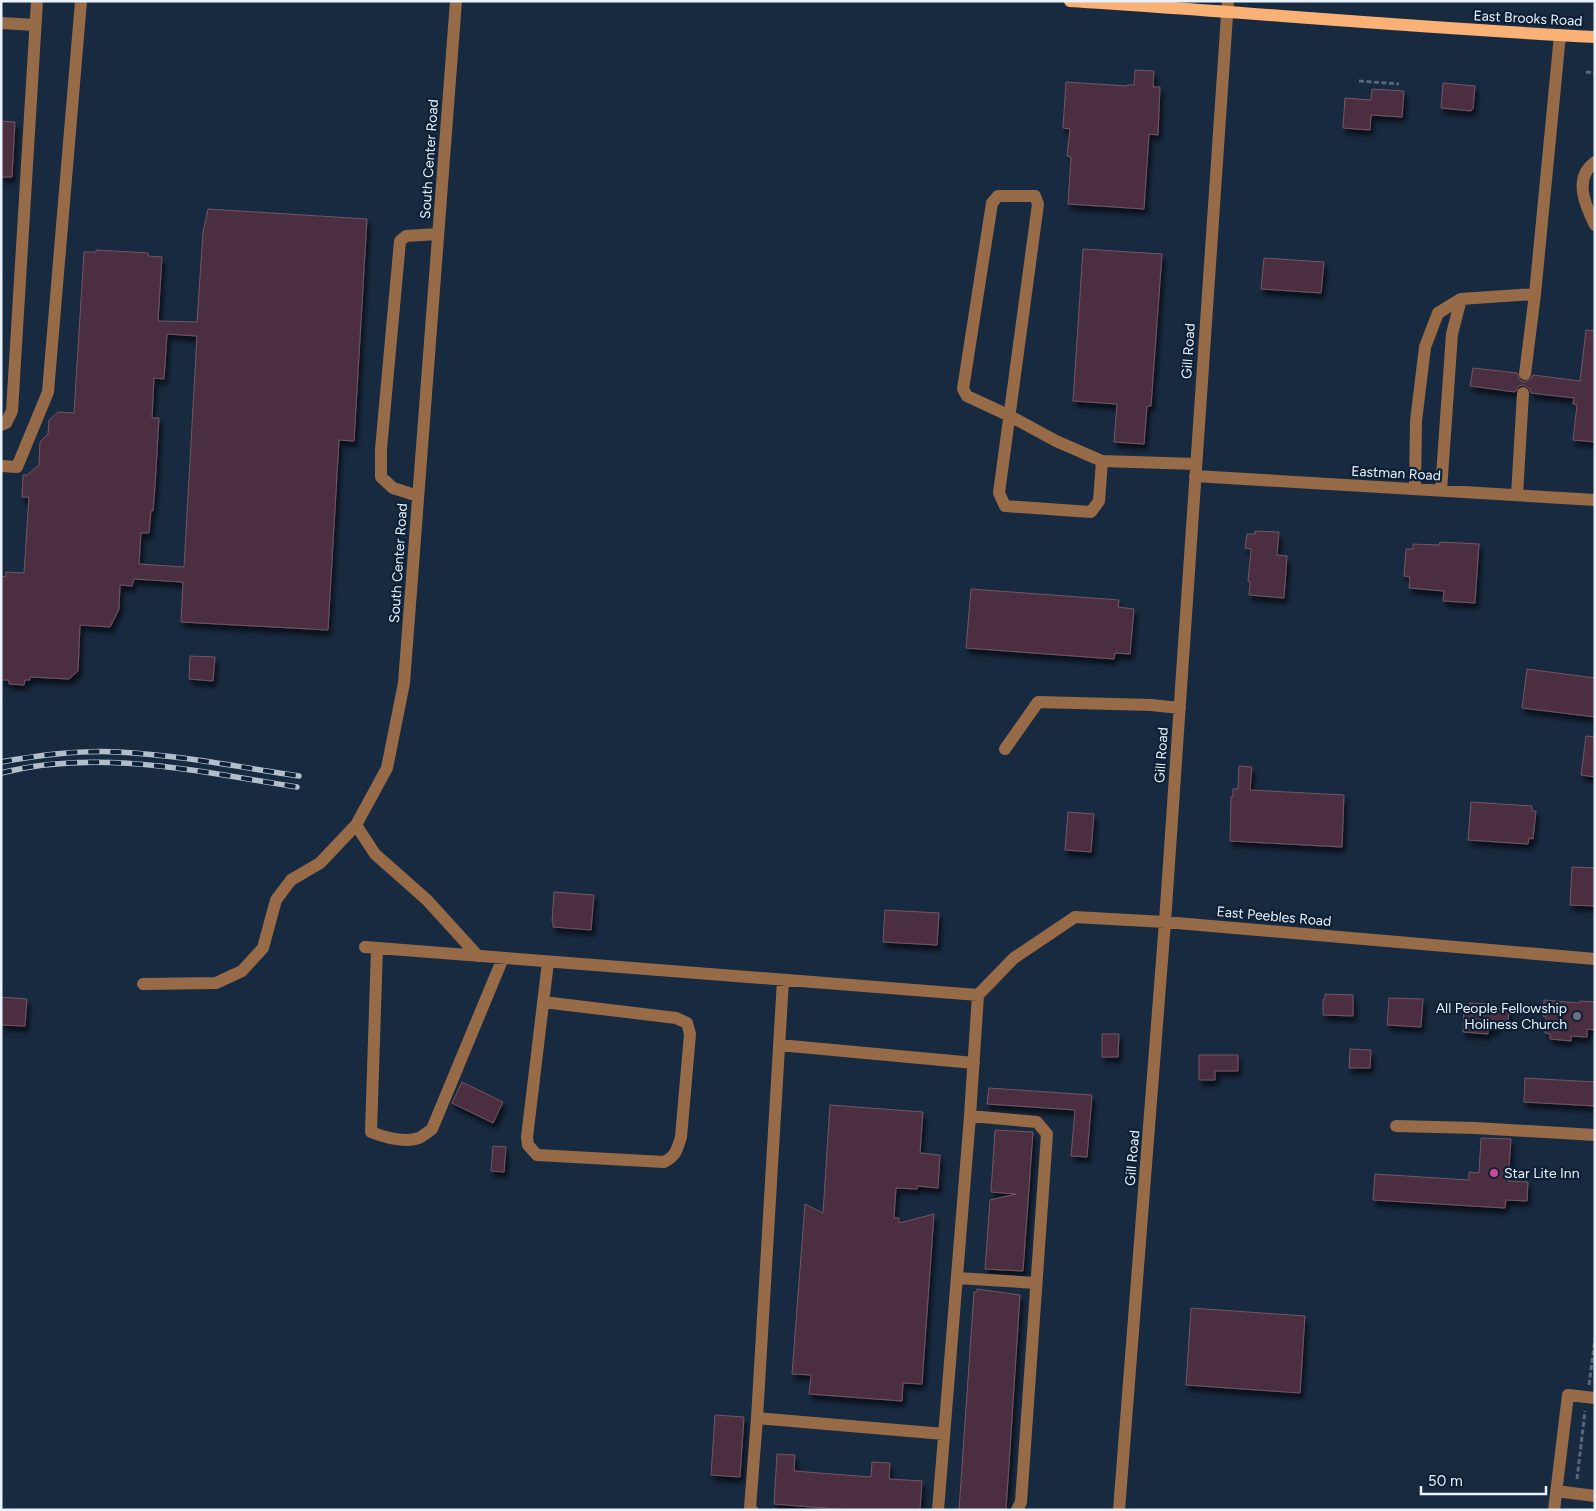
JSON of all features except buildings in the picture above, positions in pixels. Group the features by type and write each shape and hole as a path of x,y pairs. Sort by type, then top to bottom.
{"main road":[{"name":"East Brooks Road","path":"1070,1 1227,6 1361,22 1595,37"}],"street":[{"path":"1,425 6,423 12,411 37,1"},
{"path":"1,466 17,467 48,392 80,1"},
{"name":"South Center Road","path":"144,984 216,983 242,971 263,948 276,900 292,880 320,863 356,825 386,768 404,683 456,1"},
{"name":"Gill Road","path":"1118,1510 1166,922 1227,6"},
{"path":"1,23 35,25"},
{"path":"1525,374 1535,294 1560,36"},
{"path":"1595,162 1587,167 1582,184 1583,195 1595,224"},
{"path":"1010,416 1000,493 1005,506 1091,512 1099,500 1102,461 1056,441 1010,416 967,396 963,389 992,203 998,196 1035,196 1038,204 1010,416"},
{"path":"418,496 393,488 381,476 381,449 400,240 406,236 438,234"},
{"path":"1415,489 1416,421 1425,347 1438,313 1461,299 1535,294"},
{"path":"1441,490 1452,334 1461,299"},
{"path":"1517,495 1523,392"},
{"name":"Eastman Road","path":"1102,461 1415,489 1595,500"},
{"path":"1005,749 1038,702 1150,705 1180,708"},
{"path":"356,825 375,854 427,900 478,956"},
{"name":"East Peebles Road","path":"978,995 1014,958 1075,917 1166,922 1595,959"},
{"path":"503,958 432,1129 419,1138 405,1140 386,1138 371,1132 371,948 478,956 503,958 548,962 978,995 938,1510"},
{"path":"543,1002 676,1018 687,1023 690,1034 681,1137 673,1157 664,1162 537,1155 528,1145 527,1137 543,1002 548,962"},
{"path":"752,1510 750,1508 783,980"},
{"path":"779,1045 974,1063"},
{"path":"970,1116 1037,1122 1047,1134 1021,1502 1017,1510"},
{"path":"1396,1126 1475,1128 1595,1135"},
{"path":"957,1278 1036,1283"},
{"path":"1554,1510 1568,1395 1591,1398"},
{"path":"757,1418 944,1434"},
{"path":"1556,1491 1595,1496"}],"path":[{"path":"1586,72 1595,73"},
{"path":"1359,81 1399,84"},
{"path":"1575,1493 1591,1398 1595,1339"}],"railway":[{"path":"1,762 60,754 118,752 186,759 299,776"},
{"path":"1,773 38,766 112,762 187,769 297,787"}],"place":[{"name":"All People Fellowship Holiness Church","path":"1577,1016"},
{"name":"Star Lite Inn","path":"1494,1173"}]}
